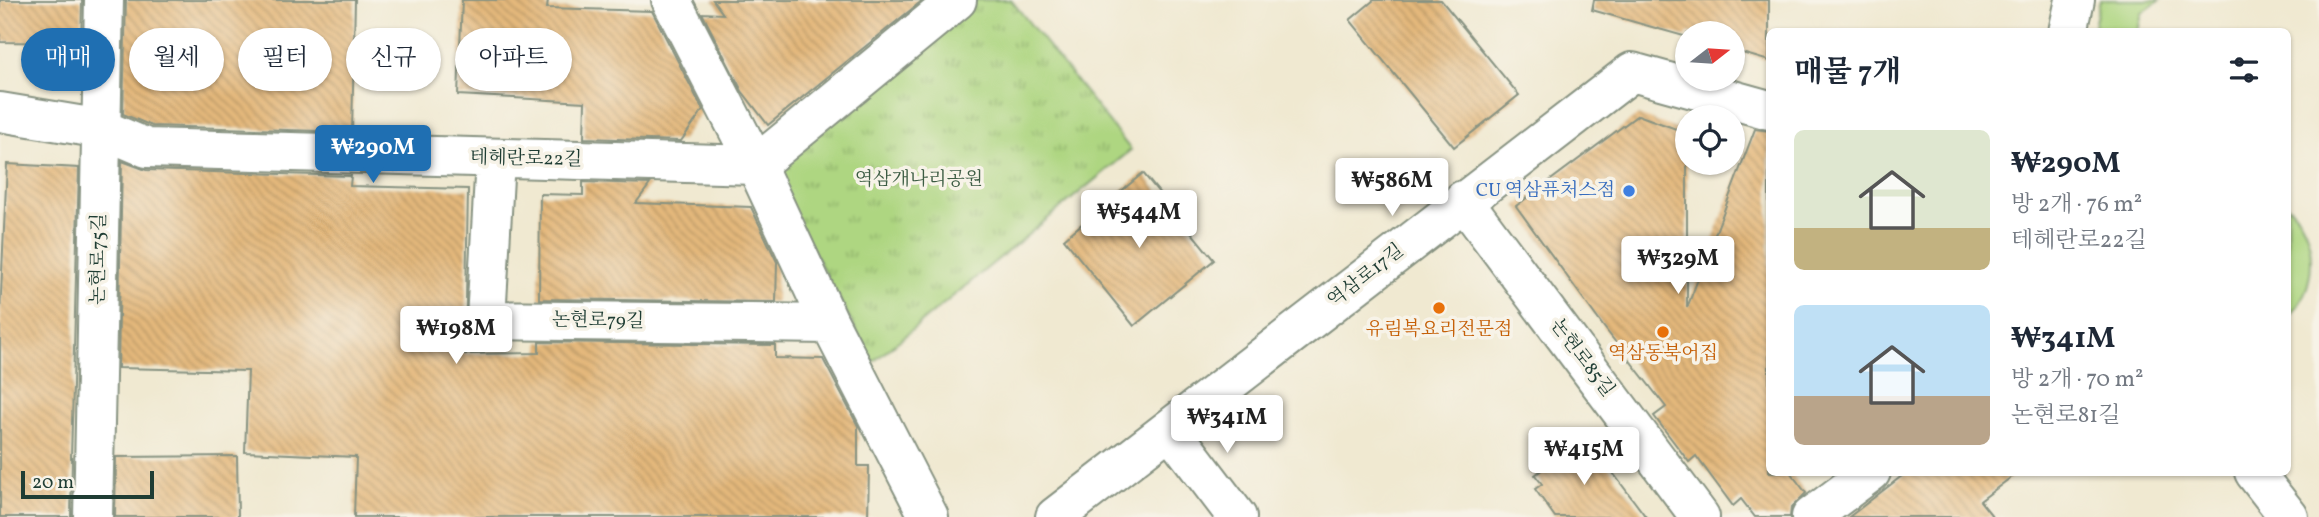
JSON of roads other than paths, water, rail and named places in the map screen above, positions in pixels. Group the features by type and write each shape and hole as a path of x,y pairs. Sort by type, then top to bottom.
{"street":[{"name":"논현로75길","path":"93,517 104,0"},
{"path":"671,0 756,164 830,324 929,517"},
{"path":"756,164 957,0"},
{"path":"2069,28 2075,0"},
{"name":"역삼로17길","path":"1055,517 1632,72 1766,109"},
{"name":"테헤란로22길","path":"0,112 102,129 147,148 756,164"},
{"name":"논현로79길","path":"495,159 486,320 830,324"},
{"name":"논현로85길","path":"1463,200 1700,517"},
{"path":"1170,429 1237,517"},
{"path":"1811,517 1866,476"},
{"path":"2257,476 2289,517"}],"place":[{"name":"CU 역삼퓨처스점","path":"1629,191"},
{"name":"유림복요리전문점","path":"1439,308"},
{"name":"역삼동북어집","path":"1663,332"}],"park label":[{"name":"역삼개나리공원","path":"919,180"}]}
